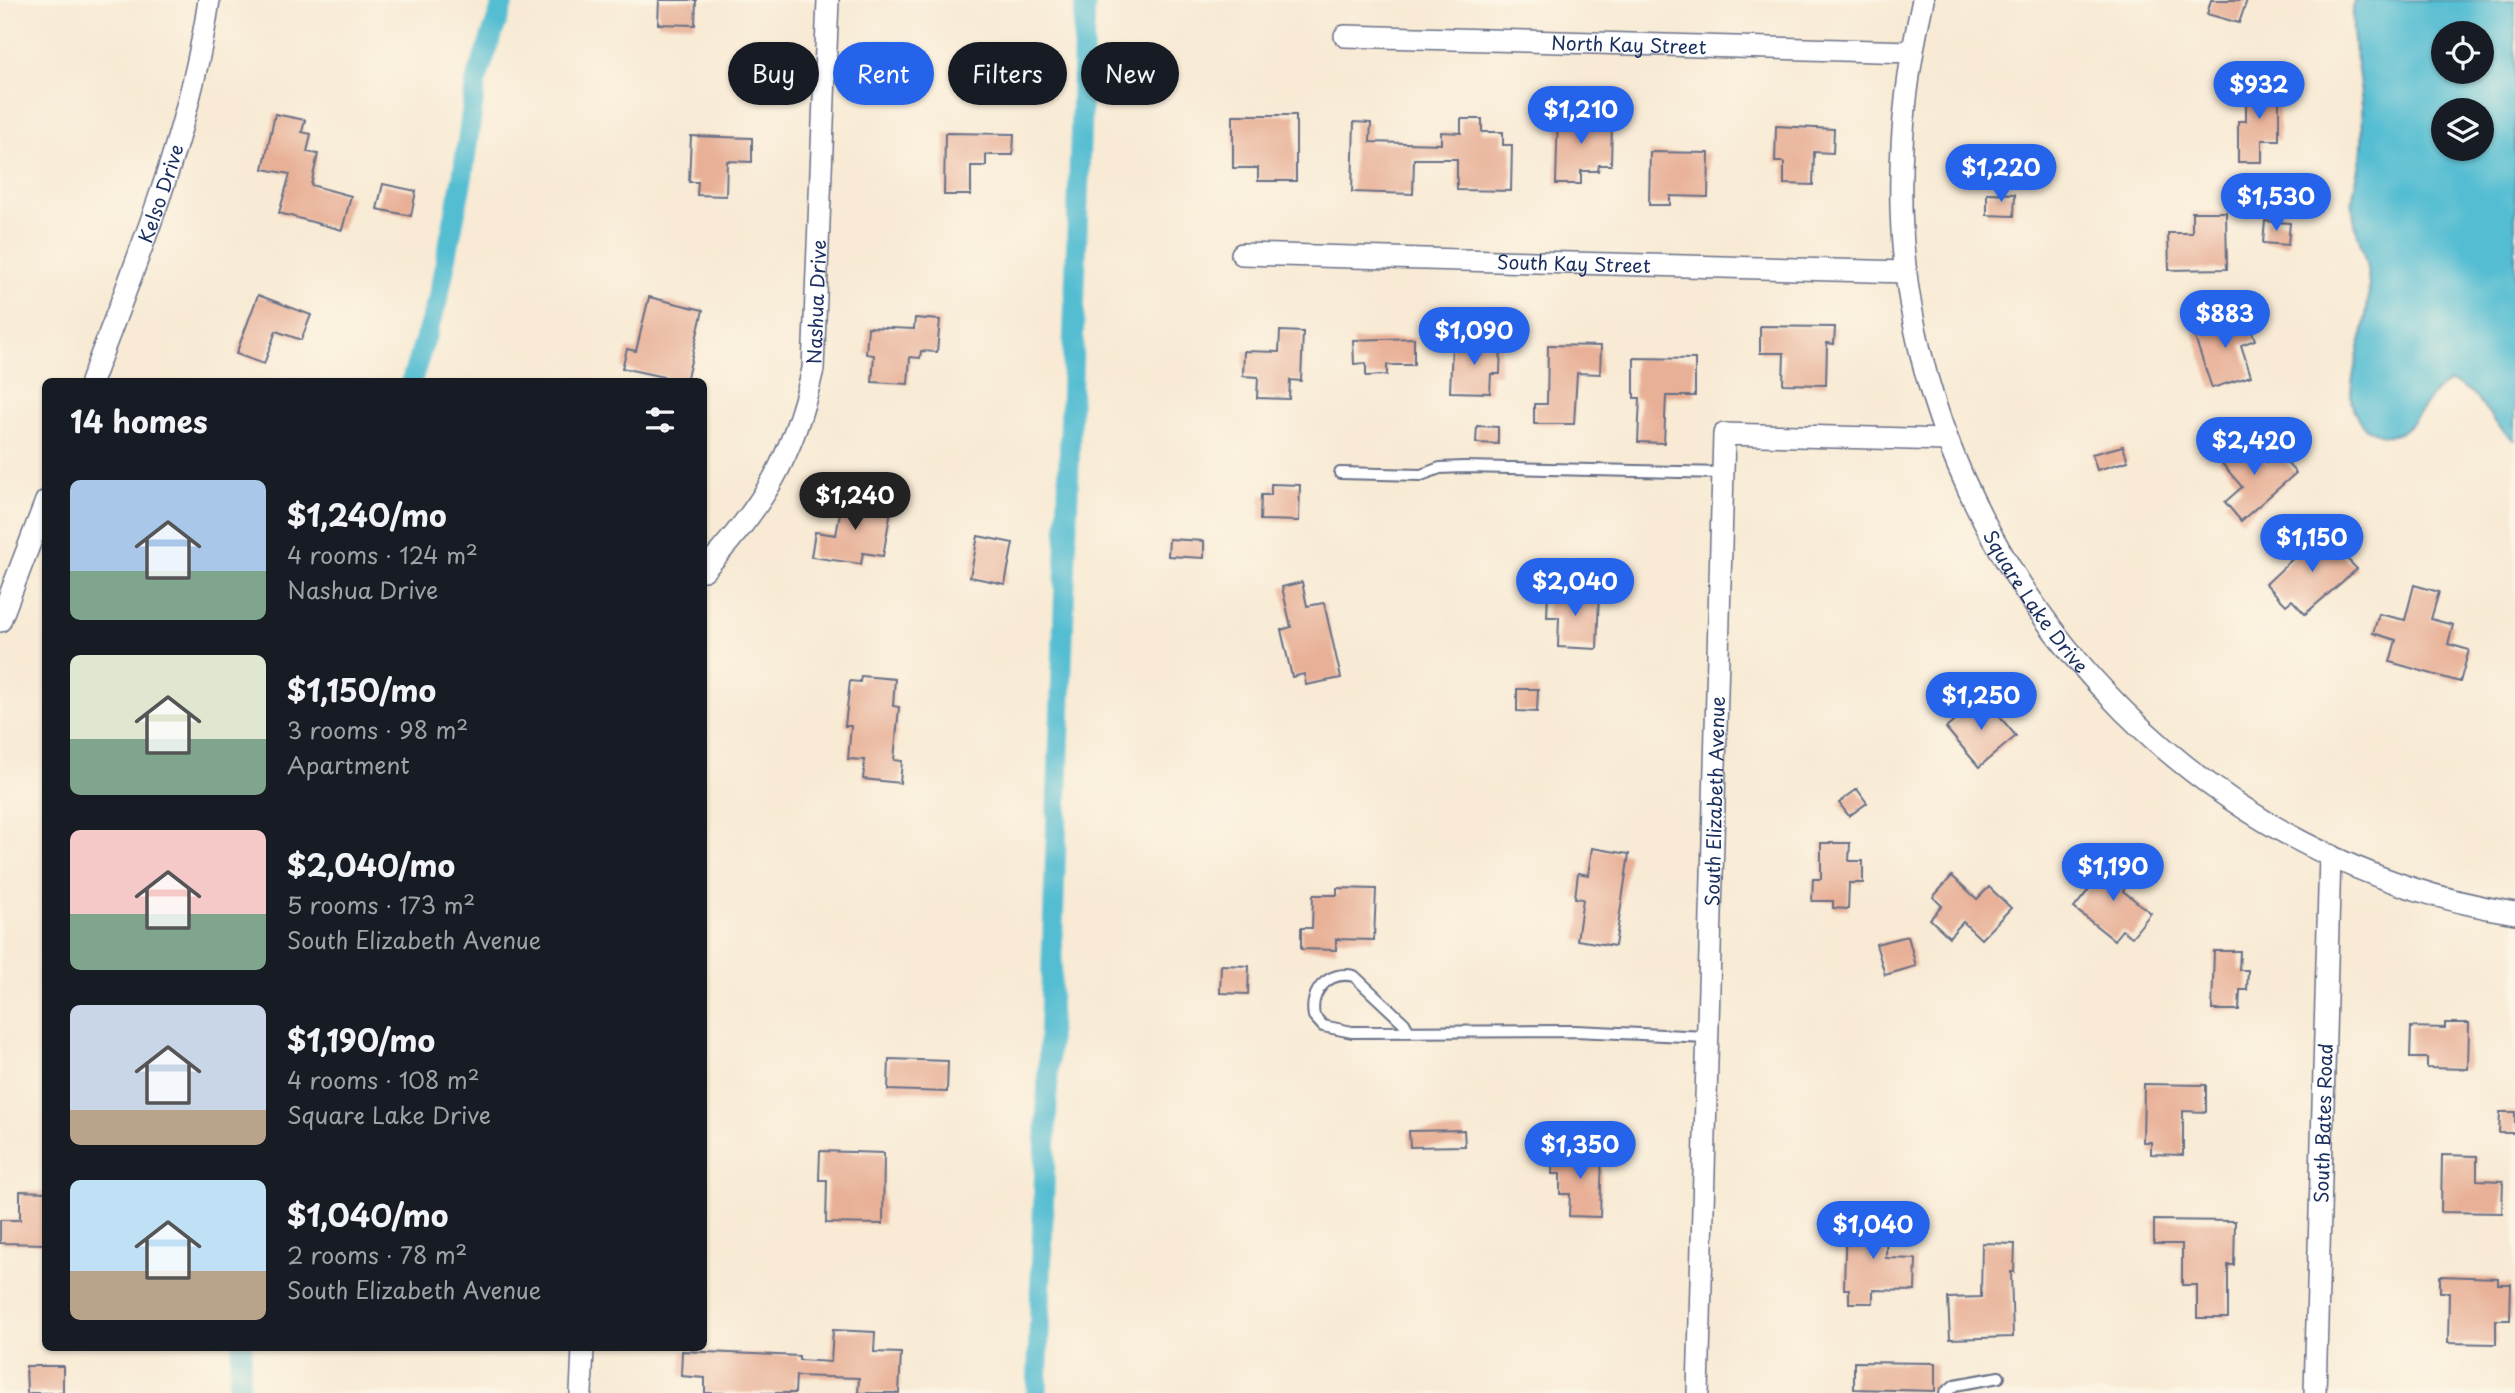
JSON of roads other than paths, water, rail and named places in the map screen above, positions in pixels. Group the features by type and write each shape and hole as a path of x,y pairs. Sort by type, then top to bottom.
{"street":[{"name":"Kelso Drive","path":"93,378 154,217 177,142 209,0"},
{"name":"Nashua Drive","path":"707,567 741,530 767,494 788,455 803,413 813,369 828,0"},
{"name":"Square Lake Drive","path":"1923,0 1912,52 1901,155 1906,272 1926,378 1947,440 1975,507 2026,596 2098,687 2140,728 2192,772 2281,831 2330,855 2435,895 2515,913"},
{"name":"North Kay Street","path":"1345,36 1912,52"},
{"name":"South Kay Street","path":"1242,254 1906,272"},
{"name":"South Elizabeth Avenue","path":"1698,1393 1724,434 1947,440"},
{"path":"0,621 42,511"},
{"name":"South Bates Road","path":"2315,1393 2330,855"},
{"path":"581,1393 583,1351"}],"lane":[{"path":"1340,473 1407,475 1464,467 1723,473"},
{"path":"1409,1032 1404,1023 1354,976 1343,974 1329,979 1315,995 1312,1006 1314,1016 1323,1026 1352,1032 1409,1032 1575,1031 1707,1037"},
{"path":"1945,1393 1955,1385 1999,1377"}],"water":[{"path":"2354,0 2515,0 2515,440 2498,425 2470,392 2449,382 2430,398 2405,429 2395,434 2383,435 2368,429 2353,408 2353,380 2369,288 2353,205 2363,128 2354,40"}],"waterway":[{"path":"412,378 438,299 463,174 476,81 504,0"},
{"path":"1037,1393 1085,0"},
{"path":"238,1393 242,1351"}]}
